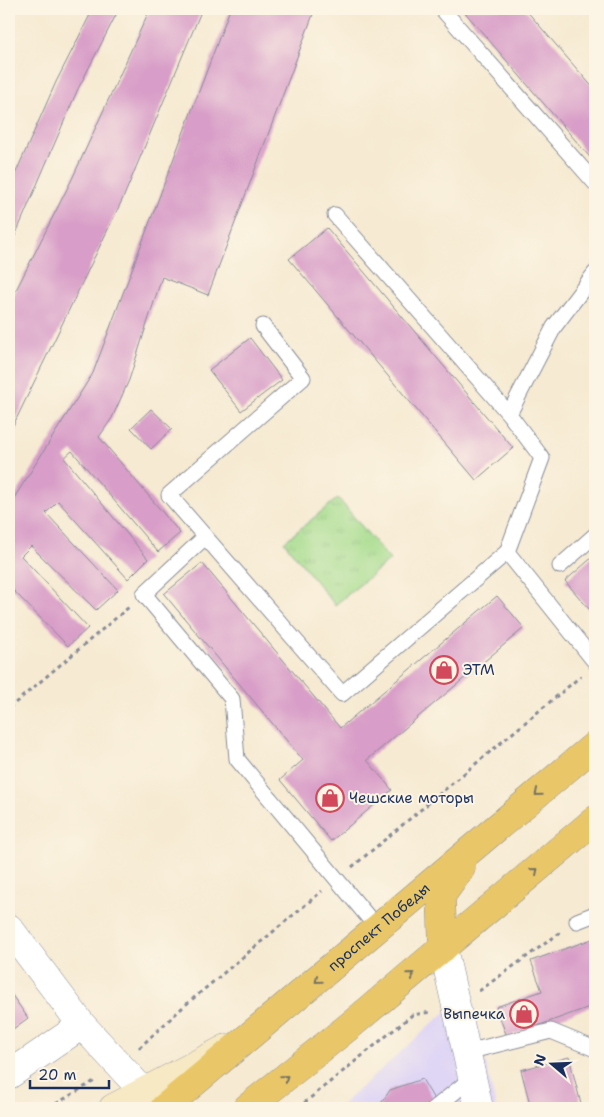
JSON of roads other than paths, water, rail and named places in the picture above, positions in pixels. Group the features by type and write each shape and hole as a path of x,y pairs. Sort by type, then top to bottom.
{"main road":[{"name":"проспект Победы","path":"164,1108 595,745"},
{"path":"247,1108 443,948 595,820"},
{"path":"443,948 441,896 476,847"},
{"path":"113,1108 253,1034"}],"street":[{"path":"9,928 82,1025 142,1091"},
{"path":"443,948 479,1108"},
{"path":"9,1074 82,1025"}],"lane":[{"path":"442,9 595,183"},
{"path":"263,326 303,378 169,494 342,694 507,552 542,458 509,414 335,215"},
{"path":"509,414 554,327 595,273"},
{"path":"560,566 595,535"},
{"path":"205,537 144,594 232,699 237,759 378,928"},
{"path":"507,552 595,662"},
{"path":"576,921 595,914"},
{"path":"435,1108 469,1065 551,1031 595,1049"}],"place":[{"name":"ЭТМ","path":"444,670"},
{"name":"Чешские моторы","path":"330,798"},
{"name":"Выпечка","path":"524,1014"}]}
